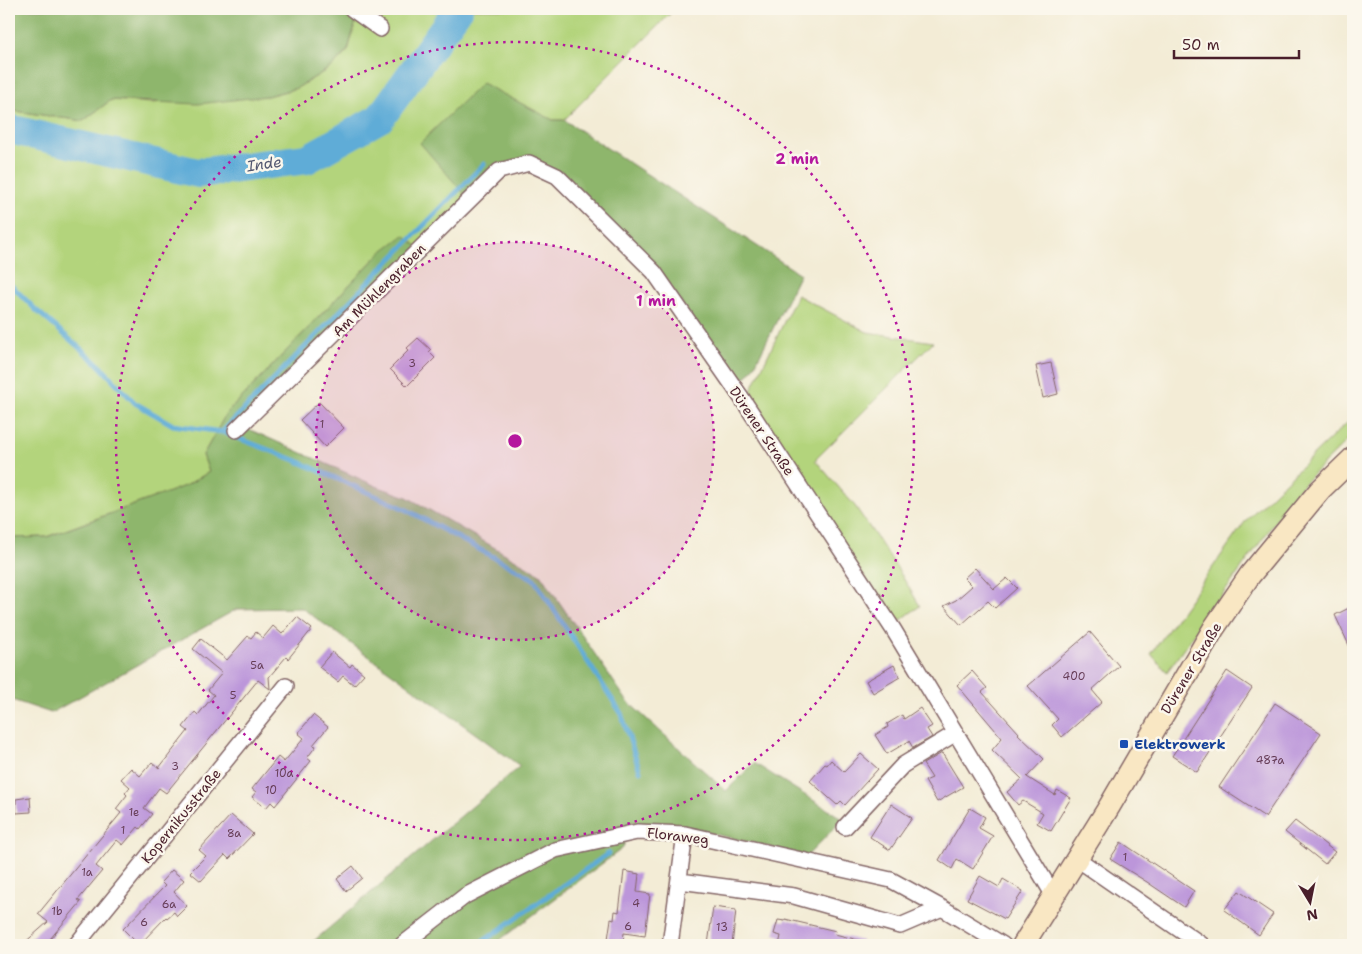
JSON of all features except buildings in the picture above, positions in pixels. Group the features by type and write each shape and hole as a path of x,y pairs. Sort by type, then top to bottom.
{"street":[{"path":"352,9 380,29"},
{"name":"Am Mühlengraben","path":"236,430 499,172 530,163"},
{"name":"Dürener Straße","path":"530,163 557,176 654,272 741,398 893,629 1054,896"},
{"name":"Dürener Straße","path":"1023,945 1109,807 1214,628 1250,575 1320,490 1353,458"},
{"name":"Kopernikusstraße","path":"76,945 286,686"},
{"path":"845,827 903,765 956,733"},
{"name":"Floraweg","path":"402,945 465,896 555,850 638,832 685,834 891,880 1003,945"},
{"path":"670,945 685,834"},
{"path":"1076,858 1202,945"},
{"path":"680,880 794,896 900,926 942,908"}],"green space":[{"path":"9,9 344,9 356,21 348,50 333,66 297,88 267,96 198,104 111,100 83,121 9,110"},
{"path":"369,9 675,9 564,120 553,120 531,110 467,197 418,247 380,253 226,414 203,455 209,472 187,485 46,537 9,538 9,110 83,121 111,100 151,103 267,96 297,88 333,66 348,51 356,21"},
{"path":"482,83 553,120 564,120 800,274 753,369 745,378 730,375 659,270 530,158 467,197 420,143"},
{"path":"404,235 418,247 246,428 376,486 407,497 540,574 627,701 726,791 754,763 843,819 807,856 689,828 629,822 623,848 493,945 309,945 520,766 302,608 237,609 51,713 9,699 9,538 47,537 187,485 209,472 203,455 226,414 380,253"},
{"path":"797,295 867,332 933,342 815,460 855,506 896,566 920,606 895,624 747,399"},
{"path":"1353,417 1353,435 1300,487 1167,672 1151,654 1247,519"}],"waterway":[{"name":"Inde","path":"9,129 198,173 307,159 380,118 458,9"},
{"path":"9,283 36,310 96,362 135,403 173,425 222,432 484,164"},
{"path":"222,432 295,460 405,509 534,579 621,713 640,771"},
{"path":"478,945 609,853"}],"place":[{"name":"Elektrowerk","path":"1124,744"}]}
